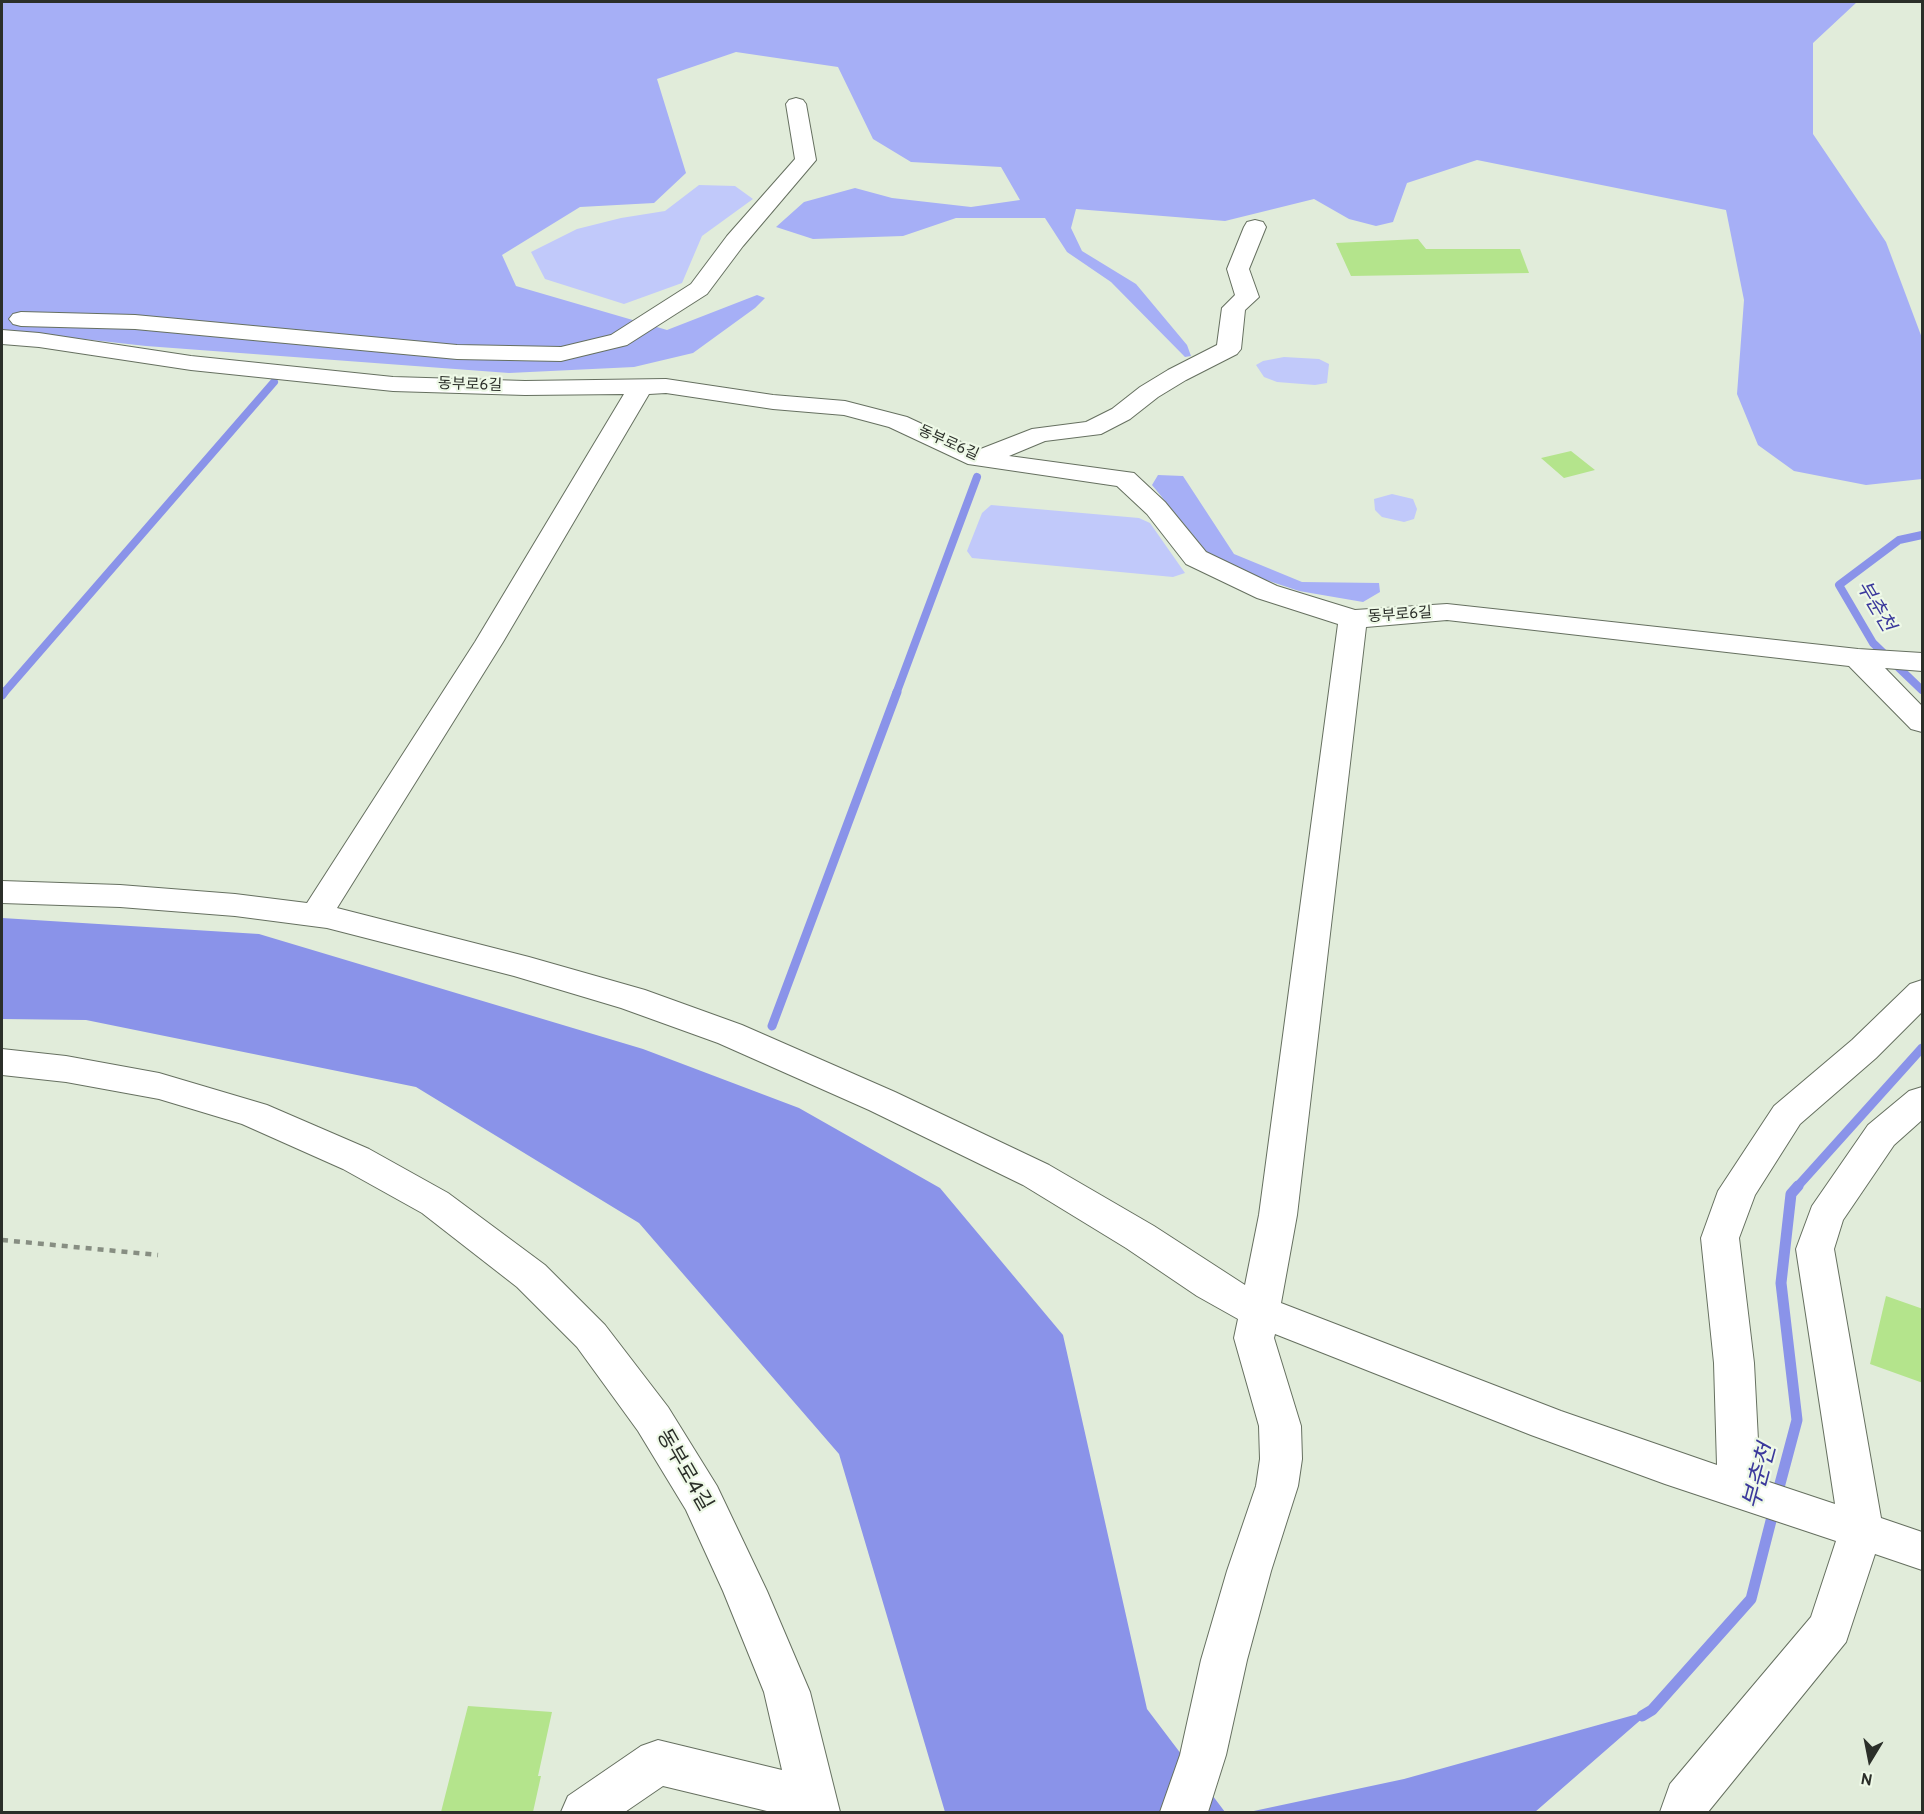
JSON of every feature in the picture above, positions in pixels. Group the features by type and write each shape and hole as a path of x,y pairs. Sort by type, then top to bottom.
{"street":[{"path":"2,319 135,322 457,352 561,354 619,340 699,289 735,241 806,160 796,104"},
{"path":"977,459 1041,434 1092,429 1121,414 1149,392 1177,375 1229,349 1234,308 1247,297 1238,269 1255,227"},
{"name":"동부로6길","path":"2,337 39,340 191,363 393,384 525,388 666,386 772,402 845,408 898,422 977,459 1125,479 1156,508 1196,558 1267,592 1353,619 1447,612 1858,658 1923,662"},
{"path":"316,916 489,642 641,386"},
{"path":"1184,1812 1203,1755 1224,1660 1249,1571 1278,1486 1281,1459 1280,1426 1254,1338 1278,1215 1353,619"},
{"path":"1858,658 1923,723"},
{"path":"2,892 120,896 235,905 316,916 517,965 633,999 730,1034 882,1101 1036,1175 1140,1237 1211,1285 1260,1312 1546,1423 1739,1491 1923,1551"},
{"path":"1739,1491 1734,1363 1720,1238 1737,1191 1788,1115 1864,1049 1923,992"},
{"name":"동부로4길","path":"2,1062 66,1069 159,1086 254,1114 356,1159 435,1203 531,1276 591,1336 653,1419 702,1499 745,1591 787,1692 815,1806"},
{"path":"1684,1812 1688,1800 1830,1628 1861,1529 1815,1249 1825,1216 1881,1135 1923,1100"},
{"path":"585,1812 658,1762 815,1806"}],"path":[{"path":"2,1240 158,1255"}],"shaded area":[{"path":"2,2 1857,2 1813,43 1813,134 1886,242 1922,338 1922,479 1866,485 1794,471 1758,445 1737,394 1744,300 1726,210 1477,160 1407,183 1393,222 1376,226 1349,219 1314,199 1225,221 1076,209 1071,228 1082,251 1136,284 1187,345 1191,356 1185,357 1111,282 1067,252 1045,218 956,218 903,236 813,239 776,227 804,202 855,188 892,198 971,207 1020,200 1001,167 911,162 873,139 838,67 736,52 657,79 686,173 654,203 580,207 502,255 516,286 667,330 757,295 765,298 755,308 693,353 634,367 509,373 146,346 2,330"},
{"path":"699,185 735,186 753,199 702,236 682,283 624,304 545,279 531,252 577,229 621,218 665,211"},
{"path":"1284,357 1319,359 1329,364 1327,383 1315,385 1277,382 1264,377 1256,365 1263,361"},
{"path":"1158,475 1183,476 1234,554 1302,582 1379,583 1380,592 1363,602 1299,591 1242,572 1207,552 1152,485"},
{"path":"1392,494 1413,499 1417,509 1414,519 1404,522 1382,517 1375,510 1374,499"},
{"path":"991,505 1139,518 1150,523 1185,573 1173,577 972,558 967,551 982,513"},
{"path":"2,918 259,934 643,1049 799,1108 940,1188 1063,1335 1147,1709 1225,1812 945,1812 839,1454 639,1223 416,1087 86,1020 2,1019"},
{"path":"1652,1710 1535,1812 1249,1812 1404,1779"}],"building":[{"path":"1418,239 1426,249 1520,249 1529,273 1351,276 1336,243"},
{"path":"1571,451 1595,470 1564,478 1541,458"},
{"path":"1886,1296 1923,1309 1923,1383 1870,1364"},
{"path":"468,1706 552,1712 538,1776 541,1776 533,1812 441,1812"}],"waterway":[{"path":"3,694 274,382"},
{"path":"896,694 977,477"},
{"name":"부춘천","path":"1922,535 1899,540 1839,585 1873,643 1922,690"},
{"path":"772,1026 897,692"},
{"name":"부춘천","path":"1797,1187 1922,1048"},
{"name":"부춘천","path":"1777,1495 1797,1420 1781,1283 1791,1194 1798,1186"},
{"name":"부춘천","path":"1642,1716 1652,1710 1751,1599 1774,1509"}]}
